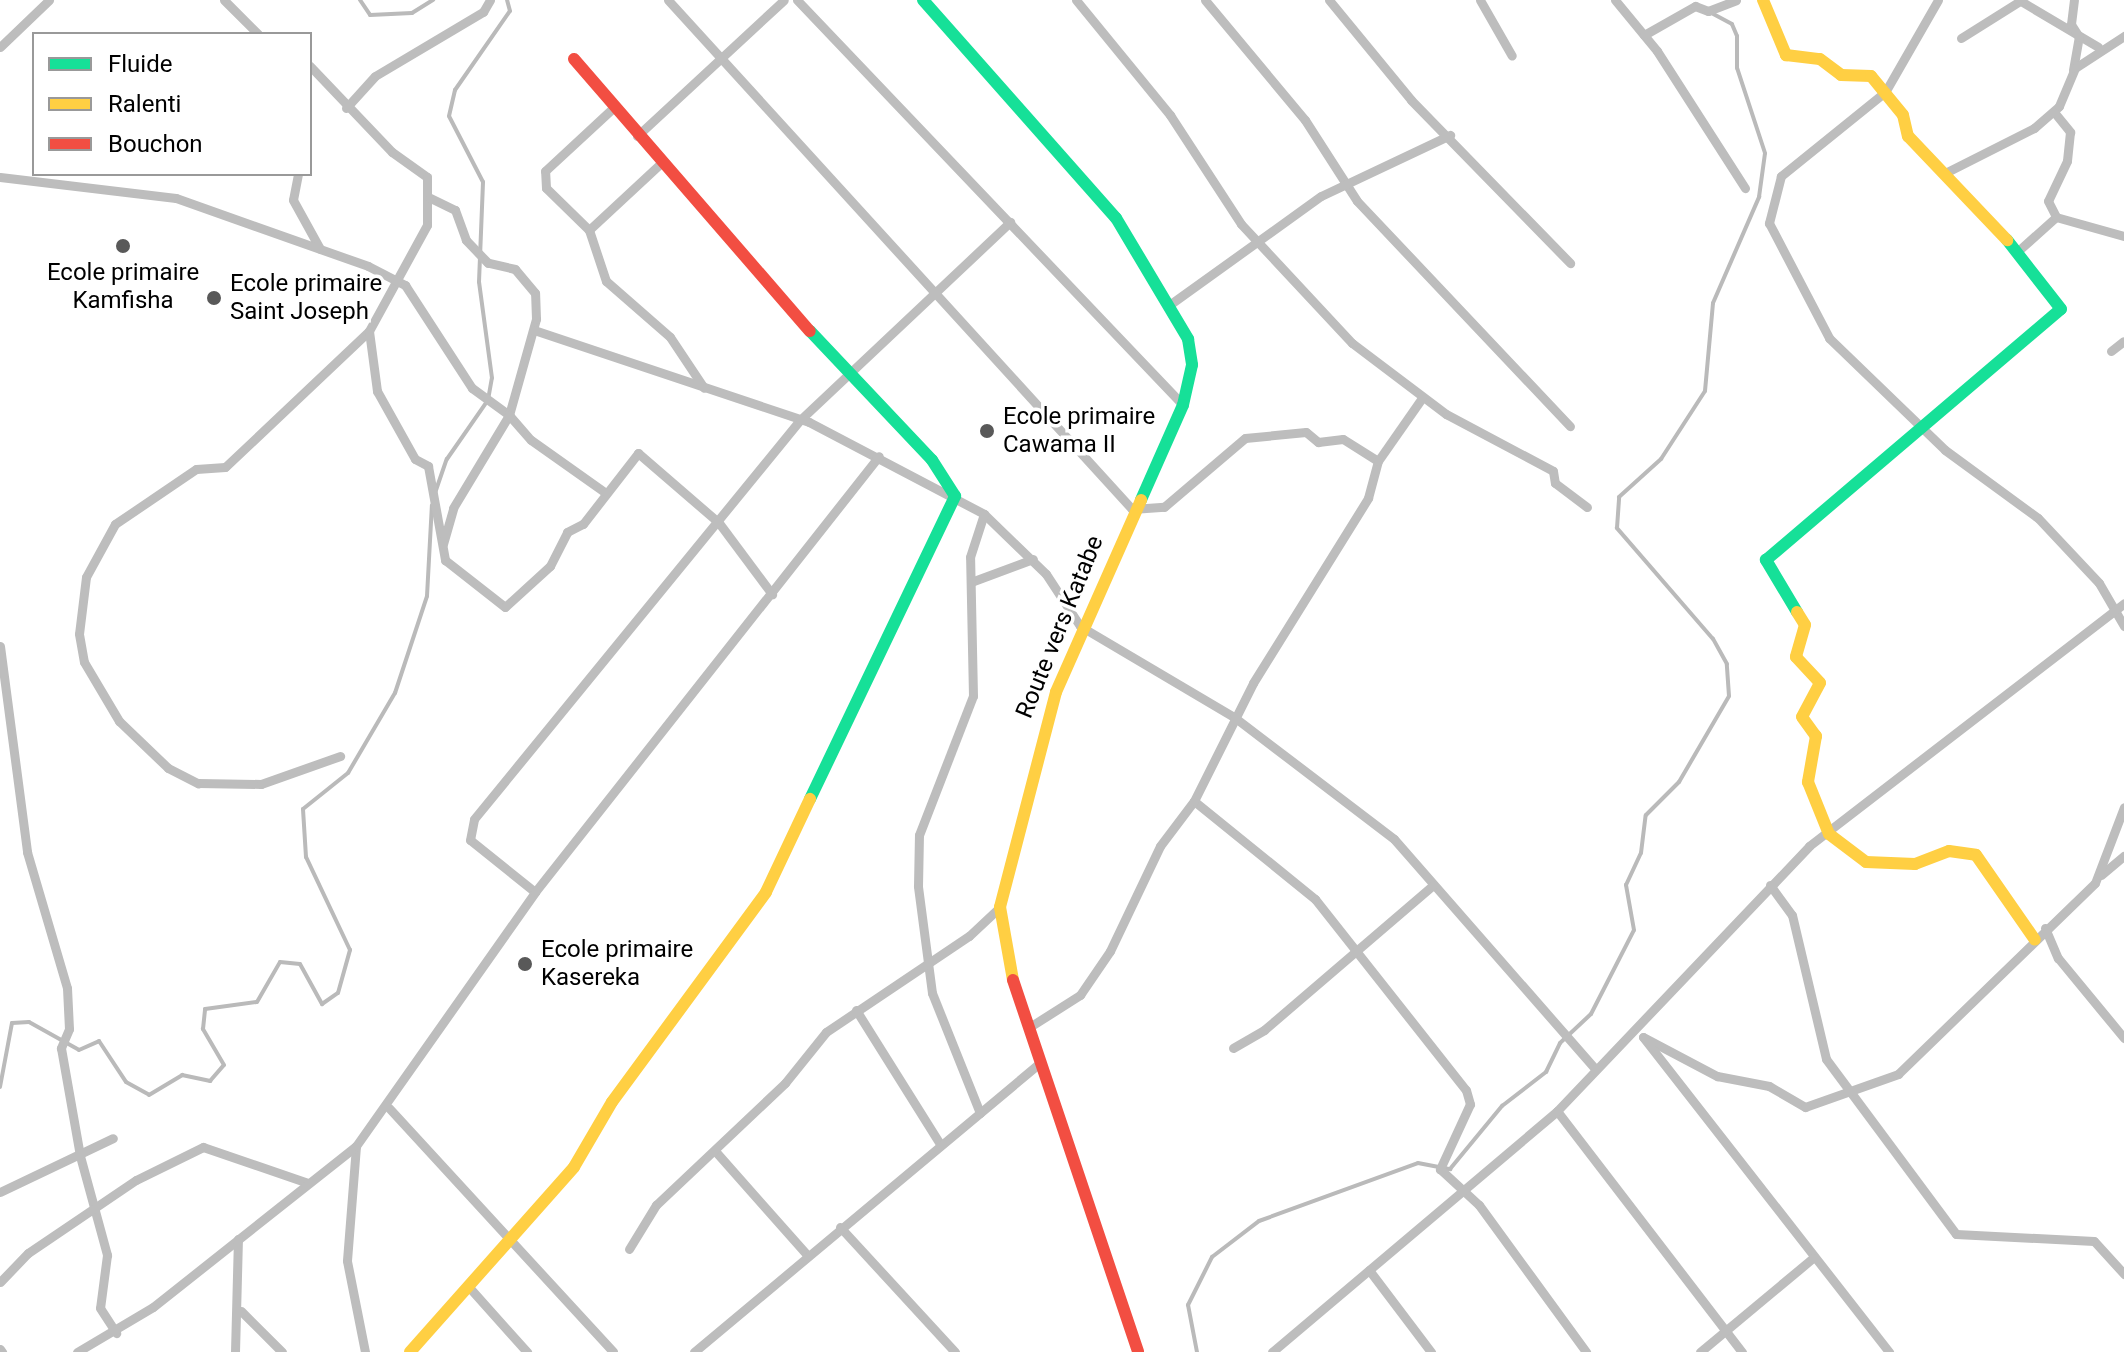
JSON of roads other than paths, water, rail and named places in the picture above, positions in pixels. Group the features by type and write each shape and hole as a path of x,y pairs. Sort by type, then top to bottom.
{"street":[{"path":"0,47 49,0"},
{"path":"224,0 256,32"},
{"path":"346,108 375,76 483,12 490,0"},
{"path":"668,0 1132,509 1164,507 1245,438 1306,432 1318,442 1343,439 1378,461"},
{"path":"637,136 784,0"},
{"path":"797,0 1183,405"},
{"name":"Route vers Katabe","path":"923,0 1088,183 1172,303 1192,365 1183,405 1080,626 1033,757 1000,907 1006,960 1138,1352"},
{"path":"1076,0 1170,115 1227,207 1352,343 1422,398 1553,471 1555,483 1587,507"},
{"path":"1205,0 1275,80 1347,185 1570,426"},
{"path":"1329,0 1570,263"},
{"path":"1480,0 1512,56"},
{"path":"1615,0 1644,35 1745,188"},
{"path":"1644,35 1695,6 1708,11 1736,0"},
{"path":"1763,0 1786,55 1820,59 1841,75 1871,76 1885,92 1908,136 2018,251 2061,309 1919,426 1766,560 1805,625 1796,657 1820,683 1802,717 1816,736 1808,782 1829,834 1866,862 1915,864 1940,853 1976,855 2035,940"},
{"path":"1938,0 1885,92 1784,173 1769,219 1806,282 1819,325 1919,426 2038,518 2121,606 2124,626"},
{"path":"1961,38 2019,0 2098,47"},
{"path":"1945,173 2054,112 2072,73 2079,37 2071,24 2074,0"},
{"path":"2072,73 2098,47 2124,36"},
{"path":"574,59 660,164 849,374 932,460 955,496"},
{"path":"312,68 346,108 392,152 414,162 430,198 427,225 394,278 369,331 225,467 196,469 124,515 90,569 80,612 80,651 107,705 178,774 206,784 261,784 340,756"},
{"path":"614,107 545,171 552,196 589,230 606,281 670,337 704,388"},
{"path":"2054,112 2070,132 2067,161 2048,201 2056,217 2124,236"},
{"path":"1172,303 1260,240 1347,185 1450,135"},
{"path":"589,230 660,164"},
{"path":"298,176 293,200 320,249"},
{"path":"0,177 176,198 394,278 472,388 603,491"},
{"path":"430,198 455,210 466,240 486,261 515,269 531,286 538,301 534,330 509,415 453,508 443,544"},
{"path":"2018,251 2056,217"},
{"path":"535,892 470,840 470,825 800,420 1010,222"},
{"path":"534,330 800,420 879,456 984,514 1033,559 1080,626 1234,717 1374,822 1595,1069"},
{"path":"369,331 377,391 415,459 428,466 445,560 508,607 550,566 562,539 583,524 603,491 641,454 719,523 772,594"},
{"path":"2111,351 2124,341"},
{"path":"1028,1028 1080,995 1110,951 1160,846 1194,801 1234,717 1351,529 1378,461 1422,398"},
{"path":"77,1352 116,1333 356,1146 389,1108 431,1035 535,892 879,456"},
{"path":"410,1352 468,1286 512,1243 574,1167 612,1102 766,892 955,496"},
{"path":"980,1113 954,1061 926,964 919,835 973,696 972,546 984,514"},
{"path":"971,582 1033,559"},
{"path":"1272,1352 1461,1194 1557,1111 1595,1069 1640,1034 1770,885 1829,834 2121,606"},
{"path":"0,646 27,852 67,988 69,1029 61,1048 80,1156 107,1255 100,1308 116,1333"},
{"path":"1194,801 1301,885 1466,1090 1470,1104 1440,1163 1461,1194 1479,1205 1586,1352"},
{"path":"2101,875 2124,807"},
{"path":"1640,1034 1717,1076 1769,1086 1805,1107 1847,1093 1898,1074 2045,928 2124,856"},
{"path":"1233,1048 1356,955 1433,885"},
{"path":"1770,885 1792,915 1819,1045 1847,1093 1961,1238 2041,1233 2094,1241 2124,1274"},
{"path":"629,1249 656,1205 716,1152 856,1010 926,964 1000,907"},
{"path":"2045,928 2058,958 2124,1038"},
{"path":"856,1010 940,1144"},
{"path":"1640,1034 1889,1352"},
{"path":"694,1352 1039,1064"},
{"path":"389,1108 613,1352"},
{"path":"1557,1111 1742,1352"},
{"path":"0,1192 113,1138"},
{"path":"356,1146 347,1261 365,1352"},
{"path":"0,1282 28,1253 95,1209 203,1147 308,1183"},
{"path":"716,1152 808,1256"},
{"path":"840,1227 955,1352"},
{"path":"235,1352 241,1311 238,1239"},
{"path":"1700,1352 1813,1258"},
{"path":"1369,1270 1431,1352"},
{"path":"468,1286 527,1352"},
{"path":"241,1311 282,1352"}],"waterway":[{"path":"360,0 370,15 412,13 433,0"},
{"path":"435,493 447,459 488,400 492,378 479,282 483,182 449,116 455,90 510,11 507,0"},
{"path":"1197,1352 1188,1305 1212,1257 1259,1221 1418,1163 1450,1169 1502,1106 1546,1072 1560,1043 1591,1014 1634,930 1626,885 1641,853 1646,815 1679,782 1729,696 1727,664 1713,639 1617,528 1619,497 1661,459 1705,391 1713,303 1759,197 1765,153 1737,68 1737,36 1732,24 1708,11"},
{"path":"0,1087 12,1023 29,1022 79,1050 99,1041 126,1082 149,1095 182,1075 210,1081 224,1065 203,1029 205,1009 257,1002 280,962 300,964 322,1004 338,993 350,950 306,857 303,809 348,773 395,693 427,596 432,505"}],"place":[{"name":"Ecole primaire Kamfisha","path":"123,246"},
{"name":"Ecole primaire Saint Joseph","path":"214,298"},
{"name":"Ecole primaire Cawama II","path":"987,431"},
{"name":"Ecole primaire Kasereka","path":"525,964"}]}
